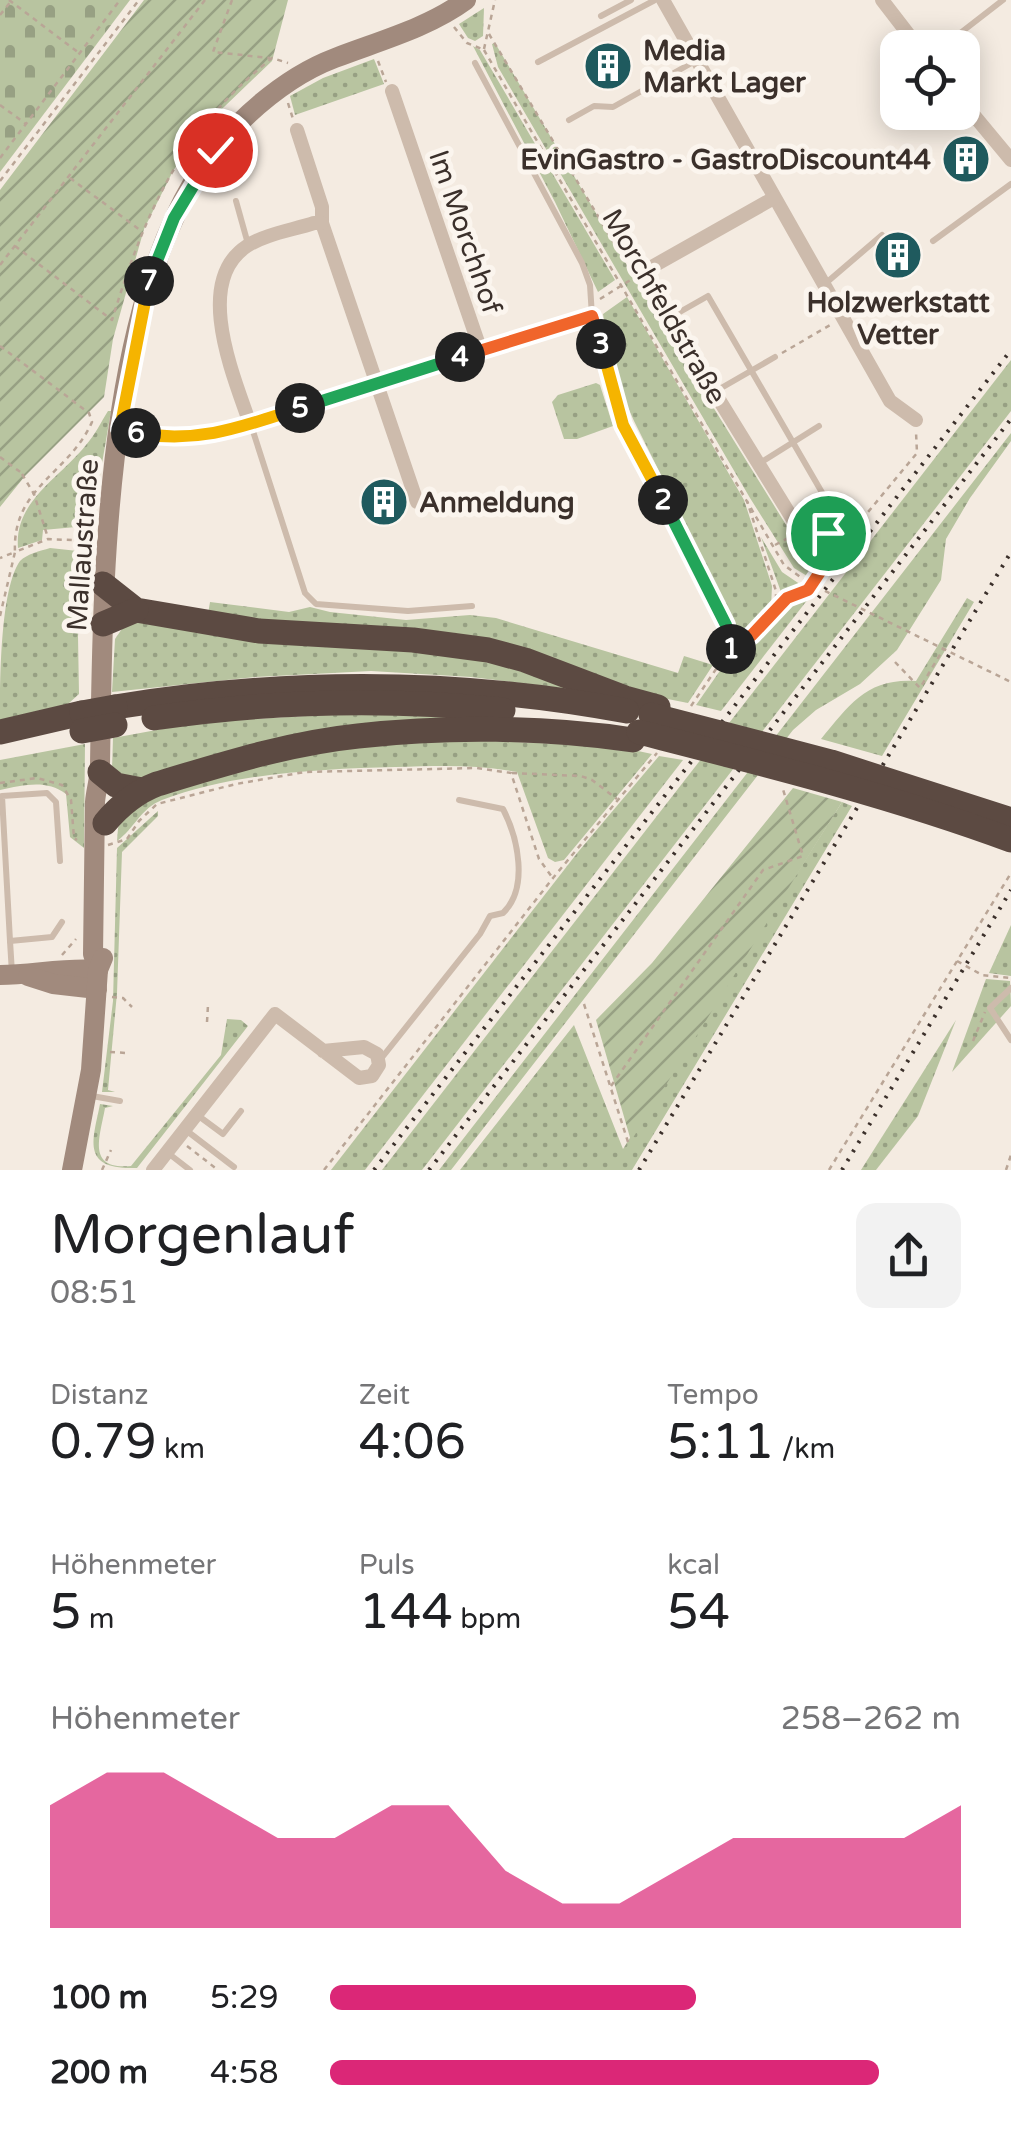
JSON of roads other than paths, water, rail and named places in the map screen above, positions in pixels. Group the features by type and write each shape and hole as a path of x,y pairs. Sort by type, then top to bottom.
{"highway":[{"path":"103,584 136,610 258,631 413,640 475,648 524,660 645,724"},
{"path":"103,624 136,610"},
{"path":"0,732 115,716 246,707 394,702 528,712 645,724 831,762 1011,820"},
{"path":"0,750 82,722"},
{"path":"110,834 118,807 142,790 276,750 359,736 567,731 645,724 680,730 1011,840"},
{"path":"100,772 116,784 142,790"}],"main road":[{"name":"Mallaustraße","path":"97,985 92,954 103,584 120,429 139,320 155,265 174,218 215,150 235,127 296,77 457,4"},
{"name":"Mallaustraße","path":"72,1170 88,1095 97,985 104,954 110,834 100,772"},
{"path":"59,969 78,950 94,915"},
{"path":"13,976 59,969 97,985"},
{"path":"13,976 53,984 97,985"}],"street":[{"path":"663,0 890,402 916,420"},
{"path":"882,0 905,30"},
{"name":"Im Morchhof","path":"392,90 411,127 481,351"},
{"path":"980,123 1011,160"},
{"path":"296,130 322,206 322,223 418,502"},
{"path":"774,198 630,277 670,317 759,464 800,531 815,554 822,558 834,553 833,536 800,531"},
{"path":"250,424 224,346 220,320 227,274 248,245 322,223"},
{"name":"Im Morchhof","path":"120,429 156,437 222,433 592,316"},
{"path":"153,1170 275,1014 323,1052 359,1078 374,1074 383,1058 364,1047 323,1052"}],"lane":[{"path":"601,16 630,0"},
{"path":"538,62 655,0"},
{"path":"964,30 1003,0"},
{"path":"569,120 594,106 613,107 697,60"},
{"path":"474,63 582,263 590,285 592,316 628,431"},
{"path":"933,240 1011,184"},
{"path":"236,201 248,245"},
{"path":"822,285 837,277 882,235"},
{"path":"703,288 831,508 819,515 821,532"},
{"path":"670,317 708,296"},
{"path":"715,391 776,356"},
{"path":"250,424 306,594 316,604 408,611 472,606"},
{"path":"759,464 818,426"},
{"path":"13,976 2,796 47,793 55,798 60,861"},
{"path":"383,1058 490,916 503,913 516,895 515,836 503,809 460,800"},
{"path":"10,941 52,937 62,922"},
{"path":"1011,988 990,1008 1011,1040"},
{"path":"88,1095 120,1101"},
{"path":"196,1114 223,1134 241,1111"},
{"path":"181,1134 234,1168"},
{"path":"167,1152 190,1170"}],"railway":[{"path":"374,1170 1011,350"},
{"path":"429,1170 1011,419"},
{"path":"639,1170 1011,552"},
{"path":"842,1170 1011,890"}],"place":[{"name":"Media Markt Lager","path":"608,66"},
{"name":"EvinGastro - GastroDiscount44","path":"966,159"},
{"name":"Holzwerkstatt Vetter","path":"898,255"},
{"name":"Anmeldung","path":"384,502"}]}
